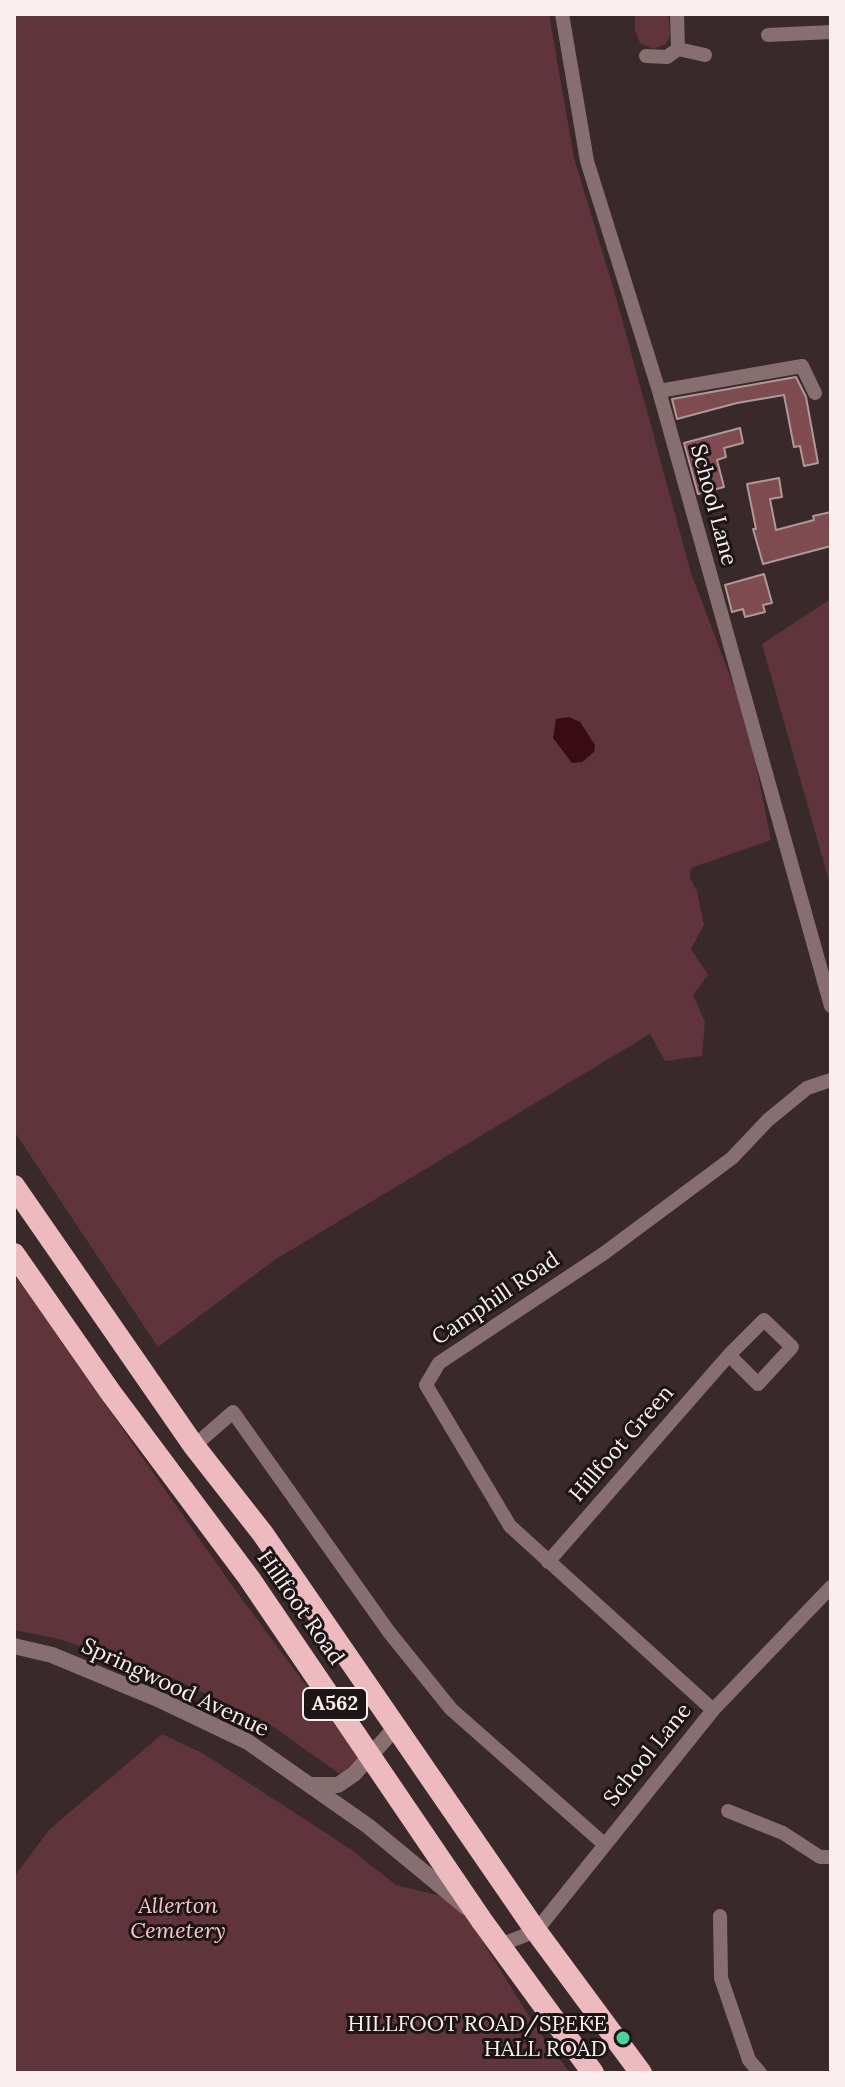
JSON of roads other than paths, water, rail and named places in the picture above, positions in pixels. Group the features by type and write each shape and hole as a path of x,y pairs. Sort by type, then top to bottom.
{"highway":[{"name":"Hillfoot Road","path":"14,1186 194,1446 263,1534 536,1931 641,2073"},
{"name":"Hillfoot Road","path":"14,1254 111,1393 249,1578 482,1921 593,2073"}],"street":[{"name":"School Lane","path":"562,14 587,161 659,391 831,1006"},
{"path":"677,14 678,49"},
{"path":"768,35 831,32"},
{"path":"646,56 667,57 678,49 705,55"},
{"path":"659,391 802,366 815,393"},
{"name":"Camphill Road","path":"713,1710 510,1526 426,1385 439,1363 603,1254 732,1158 768,1120 807,1088 831,1080"},
{"name":"Hillfoot Green","path":"548,1562 729,1355 764,1320 792,1347 758,1384 729,1355"},
{"path":"194,1446 233,1412 389,1632 451,1709 604,1844"},
{"name":"School Lane","path":"536,1931 713,1710 831,1587"},
{"name":"Springwood Avenue","path":"14,1646 52,1655 158,1699 248,1742 368,1826 482,1921"},
{"path":"311,1785 338,1785 354,1774 395,1728"},
{"path":"728,1811 783,1833 820,1857 831,1857"},
{"path":"720,1916 721,1978 749,2060 760,2073"},
{"path":"500,1945 536,1931"}],"place":[{"name":"HILLFOOT ROAD/SPEKE HALL ROAD","path":"623,2038"}],"park label":[{"name":"Allerton Cemetery","path":"178,1920"}]}
